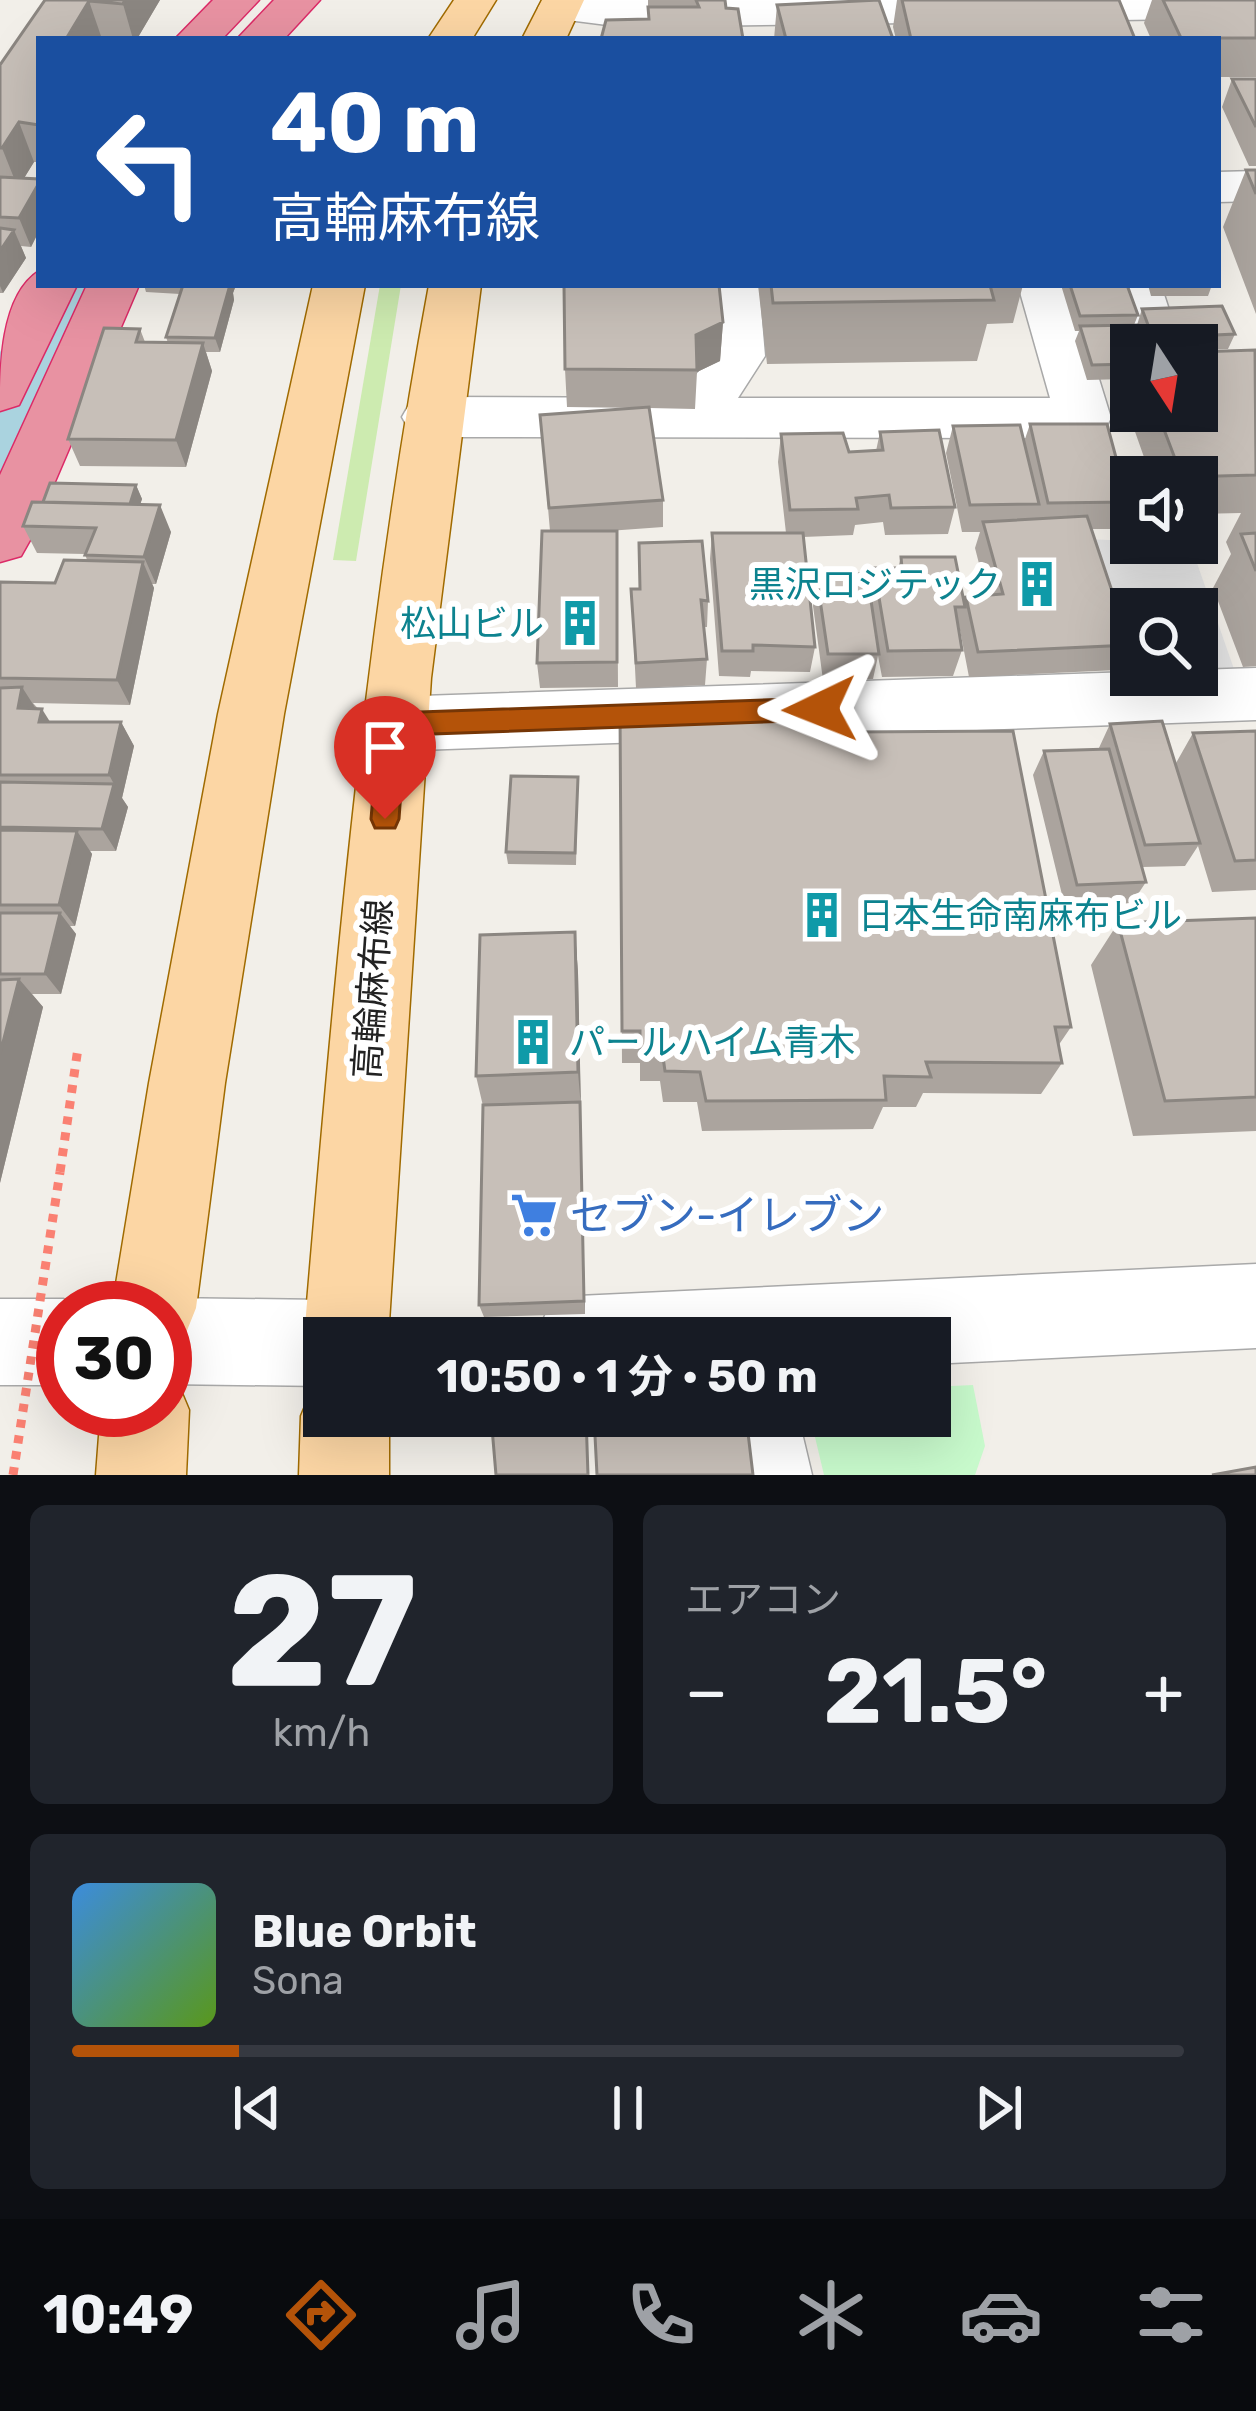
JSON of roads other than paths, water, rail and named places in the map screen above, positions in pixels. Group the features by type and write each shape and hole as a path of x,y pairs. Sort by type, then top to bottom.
{"highway":[{"path":"200,36 238,0"},
{"path":"262,36 298,0"},
{"path":"0,392 50,288"},
{"path":"0,540 112,288"}],"main road":[{"path":"452,36 475,0"},
{"path":"157,1281 166,1205 248,734 309,408 338,288"},
{"name":"高輪麻布線","path":"348,1317 392,724 430,417 453,288"},
{"path":"140,1475 143,1437"},
{"path":"344,1475 345,1437"}],"street":[{"path":"556,16 738,17 1256,4"},
{"path":"1221,187 1256,186"},
{"path":"710,392 733,374 740,345 733,288"},
{"path":"430,417 1083,418 1045,288"},
{"path":"392,724 1256,694"},
{"path":"951,1322 1256,1306"},
{"path":"192,1341 303,1343"},
{"path":"0,1342 36,1342"},
{"path":"759,1437 767,1475"}],"waterway":[{"path":"0,452 79,288"}],"place":[{"name":"黒沢ロジテック","path":"1037,584"},
{"name":"松山ビル","path":"580,623"},
{"name":"日本生命南麻布ビル","path":"822,915"},
{"name":"パールハイム青木","path":"533,1042"},
{"name":"セブン-イレブン","path":"534,1215"}]}
